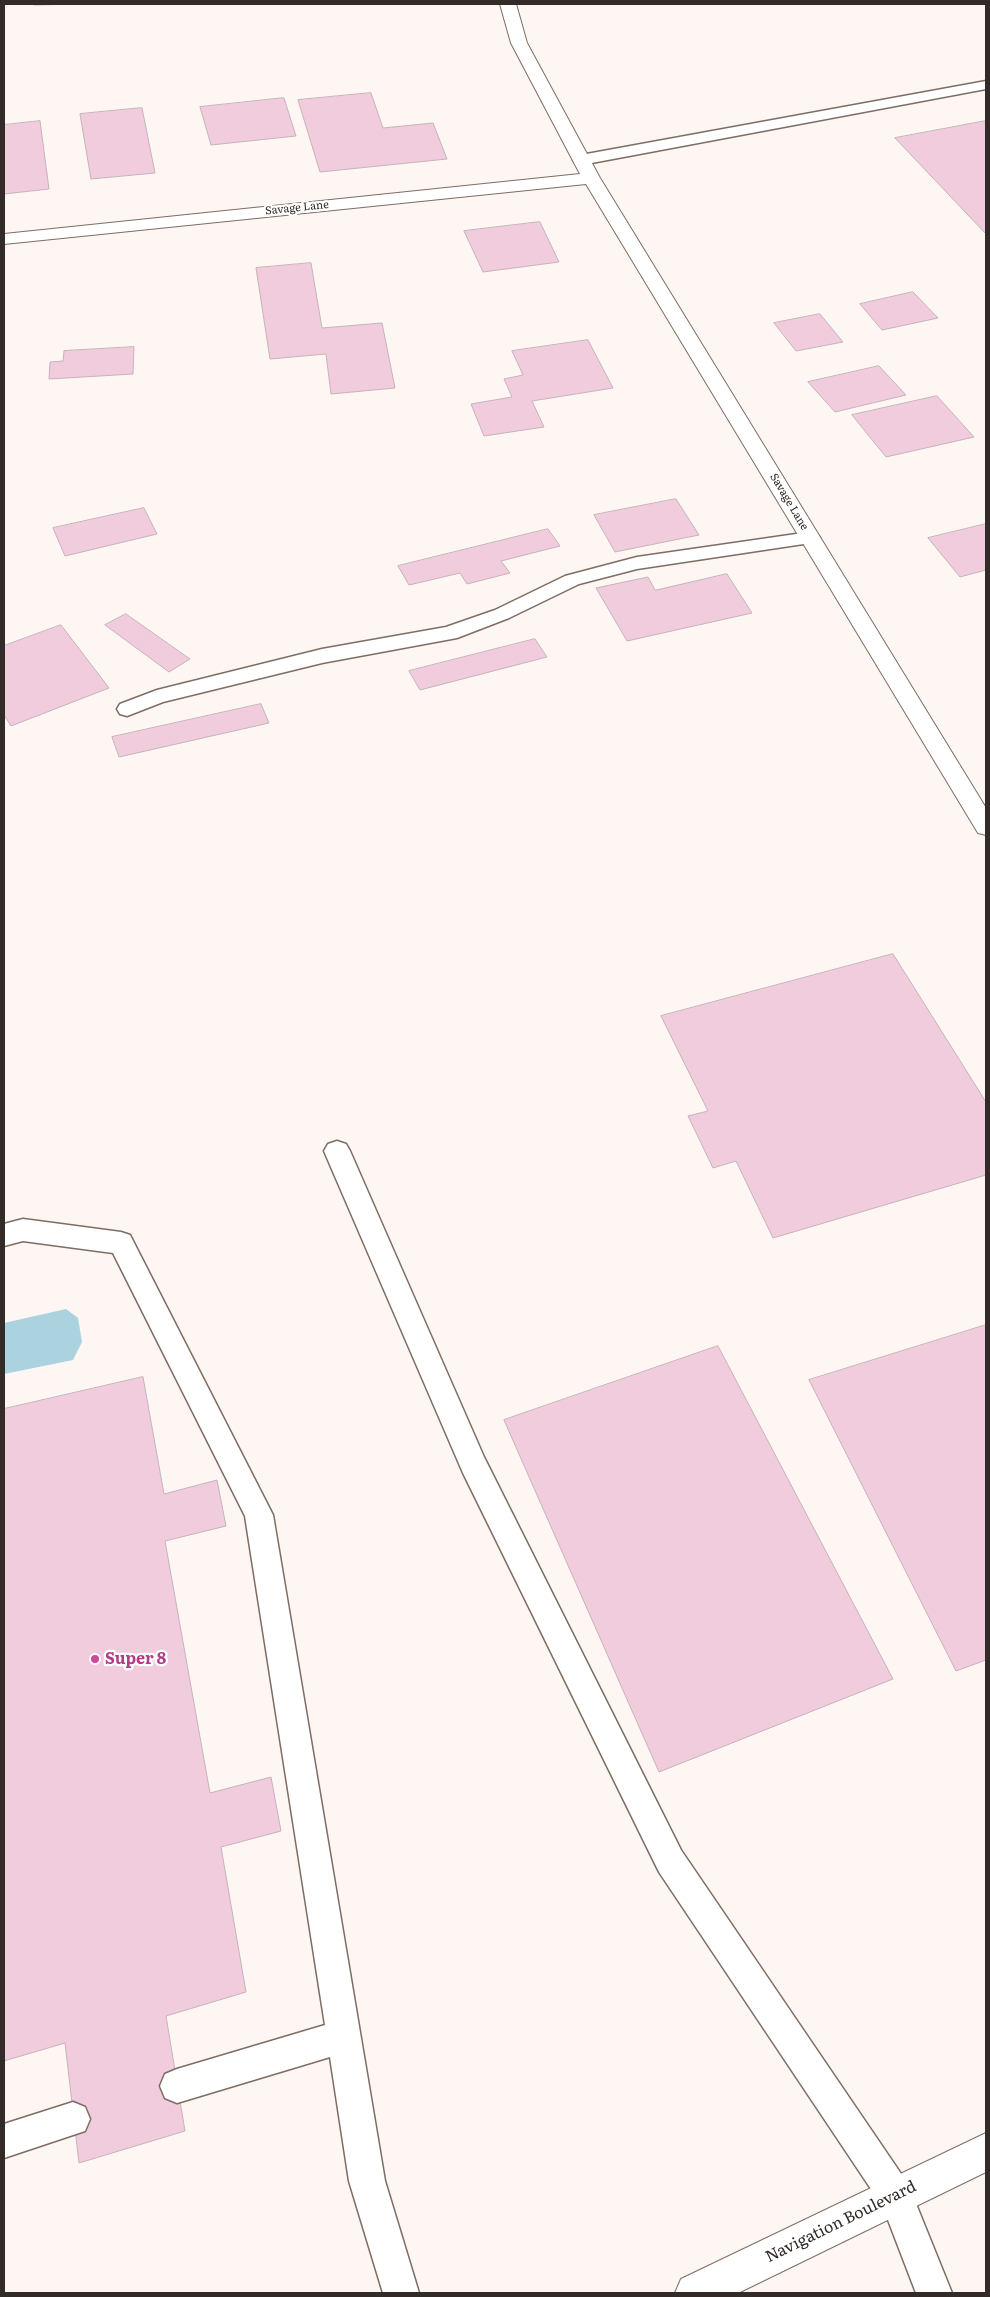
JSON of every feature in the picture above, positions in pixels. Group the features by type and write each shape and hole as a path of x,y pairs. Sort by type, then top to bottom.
{"street":[{"name":"Savage Lane","path":"508,4 519,44 591,178 986,827"},
{"name":"Savage Lane","path":"4,239 591,178"},
{"name":"Navigation Boulevard","path":"695,2293 986,2152"}],"lane":[{"path":"581,160 986,85"},
{"path":"126,709 157,697 322,656 450,633 502,614 572,580 637,563 810,538"},
{"path":"337,1152 473,1464 670,1861 896,2196 934,2293"},
{"path":"4,1235 23,1230 121,1243 259,1515 367,2181 401,2293"},
{"path":"177,2086 343,2036"},
{"path":"4,2141 74,2120"}],"water":[{"path":"66,1309 78,1318 82,1342 73,1360 4,1374 4,1323"}],"building":[{"path":"34,4 82,4 34,5"},
{"path":"371,93 383,128 433,123 447,159 320,172 298,100"},
{"path":"284,98 296,136 211,145 200,107"},
{"path":"142,108 155,173 91,179 80,114"},
{"path":"40,121 49,189 4,194 4,125"},
{"path":"986,121 986,234 895,138"},
{"path":"540,222 559,262 483,272 464,231"},
{"path":"311,263 322,328 382,323 395,388 331,394 326,354 270,359 256,268"},
{"path":"913,292 938,318 882,330 860,304"},
{"path":"820,314 843,342 796,351 774,323"},
{"path":"588,340 613,388 532,401 544,427 484,436 471,404 512,397 504,379 523,375 512,351"},
{"path":"134,347 133,374 49,379 50,362 63,361 64,351"},
{"path":"879,366 906,395 835,412 808,382"},
{"path":"937,396 974,437 886,457 852,415"},
{"path":"676,499 699,535 615,552 594,515"},
{"path":"144,508 157,534 65,556 53,528"},
{"path":"986,524 986,570 960,577 928,538"},
{"path":"548,529 560,546 501,561 510,573 467,584 460,573 409,585 398,566"},
{"path":"727,574 752,613 627,641 596,588 648,577 655,590"},
{"path":"126,614 190,659 169,672 105,625"},
{"path":"61,625 109,688 11,726 4,715 4,646"},
{"path":"535,639 547,657 420,690 409,671"},
{"path":"261,704 269,723 119,757 112,737"},
{"path":"893,954 986,1102 986,1175 773,1238 736,1161 713,1168 688,1116 708,1111 661,1016"},
{"path":"986,1325 986,1660 956,1671 809,1380"},
{"path":"718,1346 893,1679 659,1772 504,1420"},
{"name":"Super 8","path":"143,1377 164,1494 217,1480 226,1526 165,1541 210,1793 271,1777 281,1831 221,1847 246,1992 166,2016 185,2131 79,2163 65,2043 4,2061 4,1409"}],"place":[{"name":"Super 8","path":"95,1659"}]}
